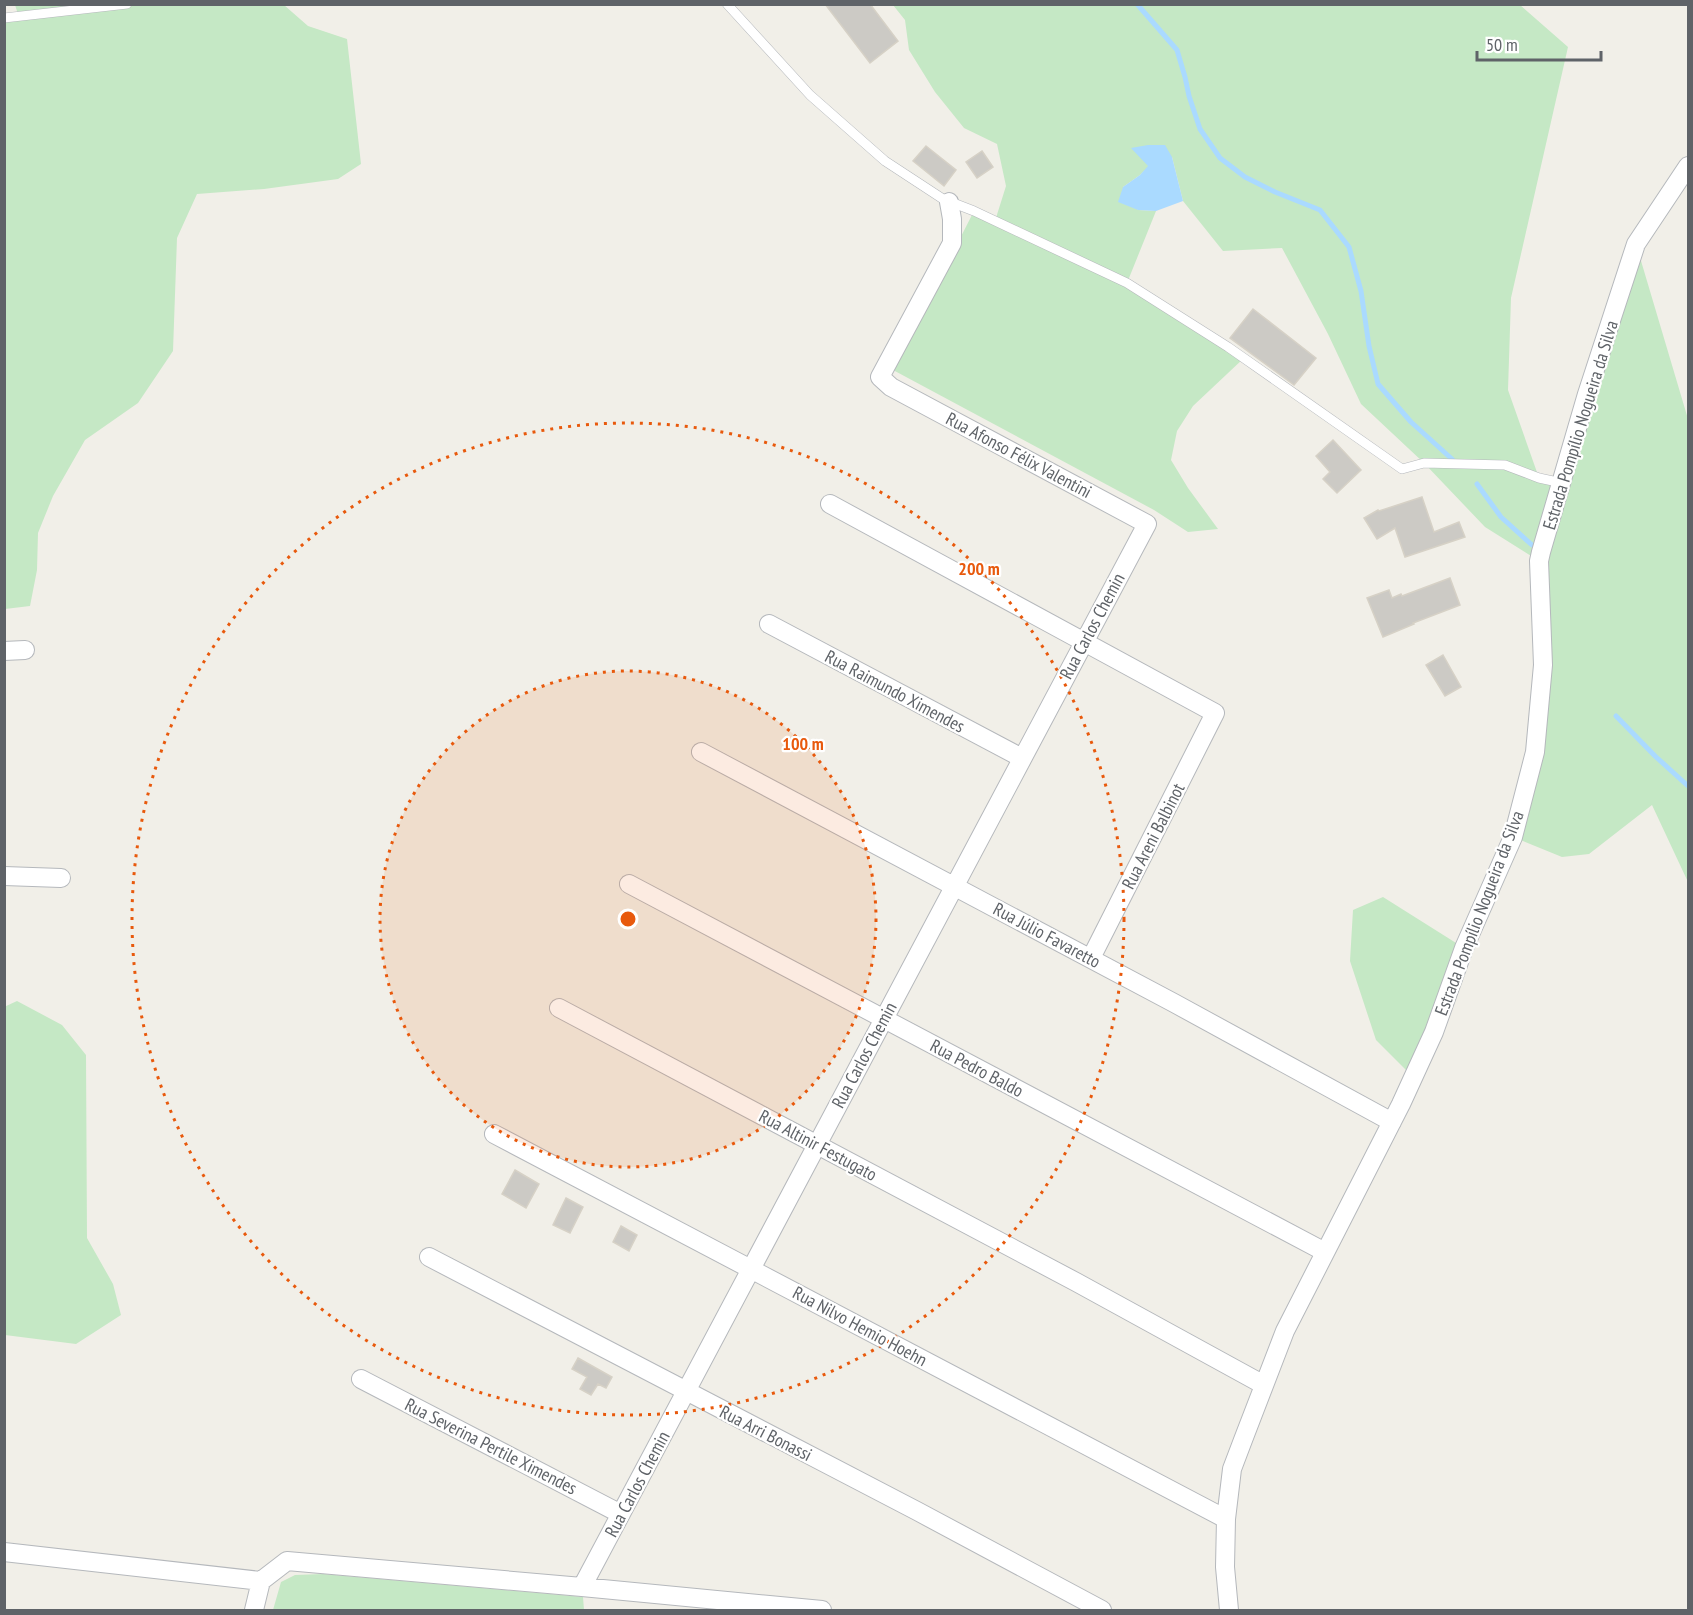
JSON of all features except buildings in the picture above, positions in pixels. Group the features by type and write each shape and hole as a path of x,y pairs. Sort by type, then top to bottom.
{"street":[{"name":"Estrada Pompílio Nogueira da Silva","path":"1229,1611 1224,1566 1226,1519 1232,1469 1285,1331 1392,1122 1434,1032 1464,948 1513,837 1535,752 1542,675 1539,561 1587,394 1636,244 1689,166"},
{"name":"Rua Afonso Félix Valentini","path":"949,202 952,243 880,377 891,387 1147,524"},
{"path":"830,504 1084,642"},
{"name":"Rua Carlos Chemin","path":"582,1587 1147,524"},
{"name":"Rua Raimundo Ximendes","path":"769,624 1022,758"},
{"name":"Rua Areni Balbinot","path":"1084,642 1215,713 1091,958"},
{"path":"4,651 25,650"},
{"name":"Rua Júlio Favaretto","path":"701,752 1091,958 1392,1122"},
{"path":"4,876 61,878"},
{"name":"Rua Pedro Baldo","path":"629,884 1325,1252"},
{"name":"Rua Altinir Festugato","path":"559,1008 1076,1282 1264,1385"},
{"name":"Rua Nilvo Hemio Hoehn","path":"494,1134 1226,1519"},
{"name":"Rua Arri Bonassi","path":"429,1257 917,1511 1102,1611"},
{"name":"Rua Severina Pertile Ximendes","path":"361,1379 621,1514"},
{"path":"4,1552 261,1581"},
{"path":"254,1611 261,1581 287,1561 822,1611"}],"lane":[{"path":"4,18 127,4"},
{"path":"727,4 818,102 885,161 949,202 974,211 1127,283 1228,347 1402,469 1424,463 1505,465 1539,478 1562,483"}],"green space":[{"path":"15,5 284,5 308,26 347,39 361,164 338,179 264,189 197,194 177,238 173,351 138,403 85,440 53,496 38,533 37,570 30,606 5,609 5,18 19,17"},
{"path":"893,5 1520,5 1568,47 1511,298 1508,390 1539,478 1562,483 1636,244 1688,419 1688,882 1652,805 1589,854 1562,857 1513,837 1535,752 1539,561 1485,527 1424,463 1361,404 1328,334 1282,248 1223,251 1183,201 1172,157 1149,166 1123,187 1138,210 1156,211 1127,283 1244,358 1193,406 1177,431 1171,460 1218,529 1188,532 1154,510 893,370 974,211 995,221 1006,186 997,144 964,128 935,92 909,50 905,20"},
{"path":"1383,897 1464,948 1413,1077 1376,1040 1350,961 1353,910"},
{"path":"17,1001 62,1025 86,1055 87,1238 113,1284 121,1315 76,1344 5,1335 4,1007"},
{"path":"323,1574 583,1597 584,1610 273,1610 281,1582 295,1575"}],"water":[{"path":"1165,145 1172,157 1183,201 1156,211 1138,210 1118,202 1123,187 1148,166 1131,148"}],"waterway":[{"path":"1137,4 1177,50 1200,129 1220,158 1245,177 1320,210 1349,247 1361,291 1369,346 1378,384 1411,422 1453,460"},
{"path":"1477,484 1501,517 1532,545"},
{"path":"1616,716 1688,786"}]}
